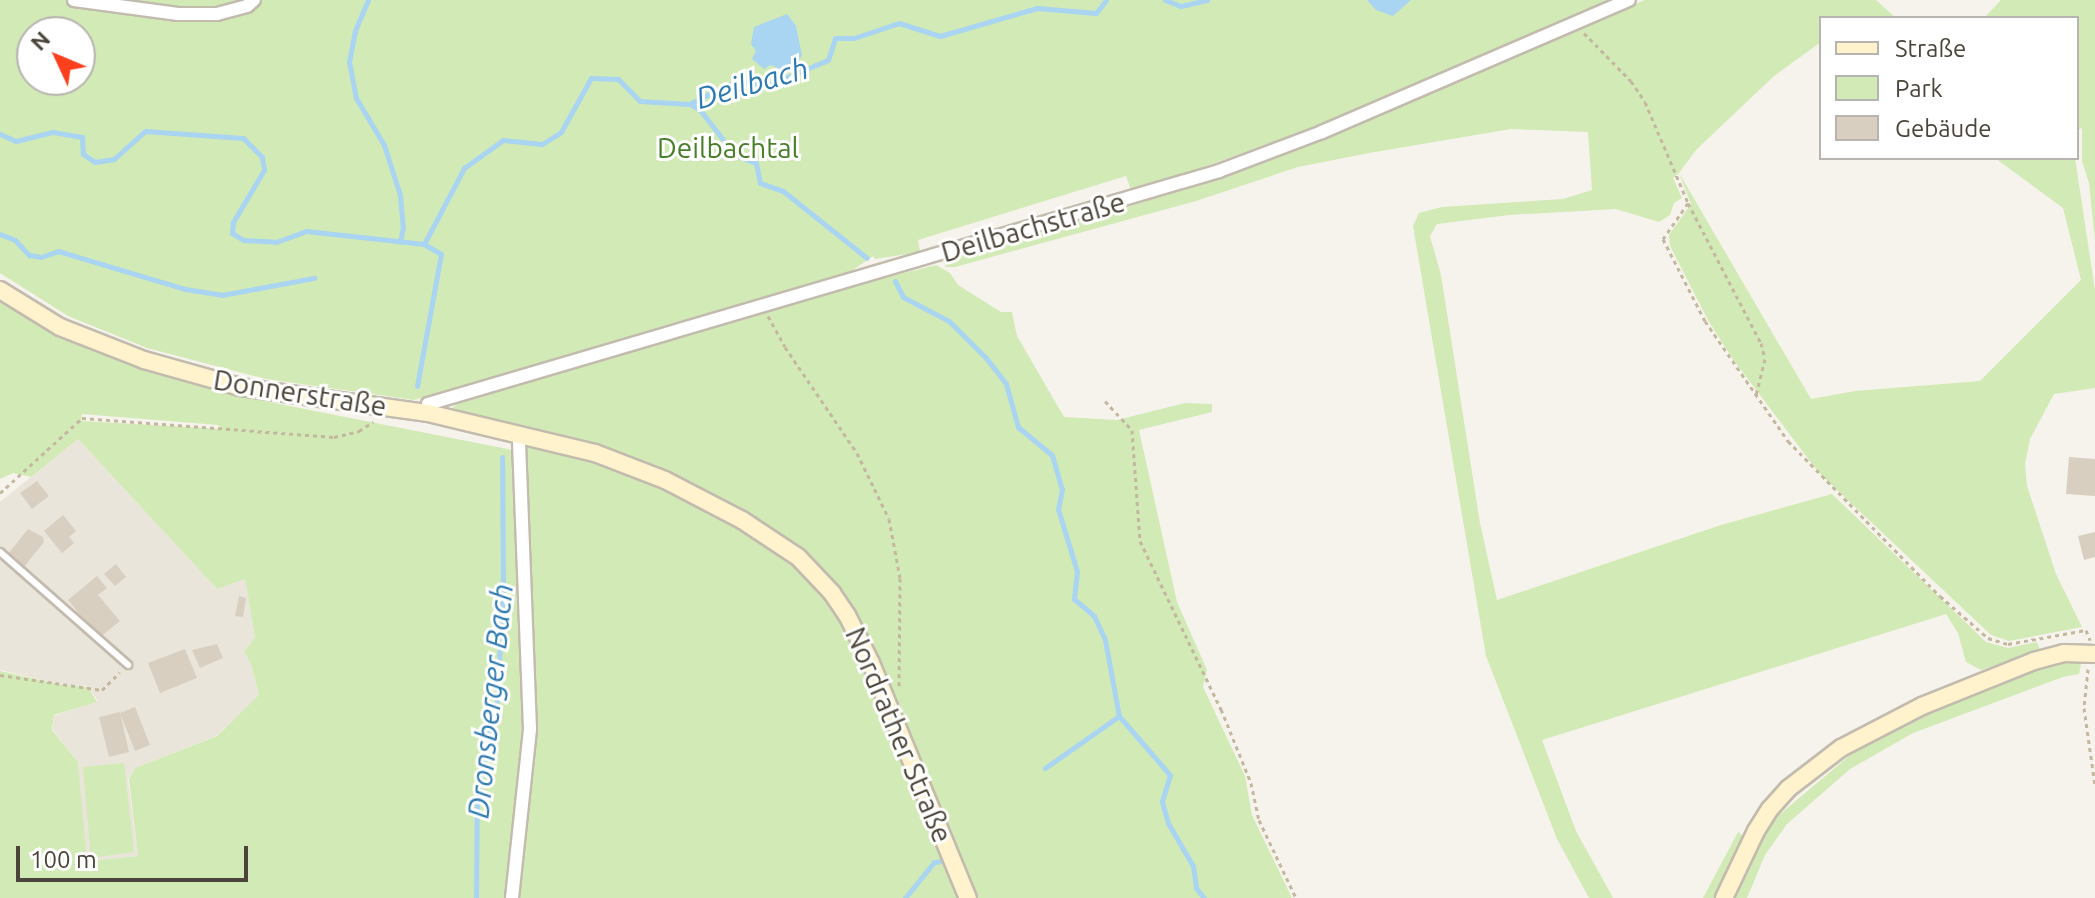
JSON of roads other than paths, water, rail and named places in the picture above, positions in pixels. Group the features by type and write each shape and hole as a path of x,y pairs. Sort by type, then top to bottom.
{"main road":[{"name":"Donnerstraße","path":"0,290 60,327 144,360 240,387 428,413 519,437"},
{"name":"Nordrather Straße","path":"519,437 595,453 665,480 742,520 780,544 813,572 847,615 871,663 968,898"},
{"path":"1724,898 1770,809 1789,788 1841,748 1908,712 2004,672 2064,653 2093,653"}],"street":[{"path":"74,0 178,14 217,14 247,6 254,0"},
{"name":"Deilbachstraße","path":"428,413 428,404 1219,171 1322,132 1629,0"},
{"path":"512,898 530,729 519,437"}],"lane":[{"path":"0,552 128,665"}],"water":[{"path":"1367,0 1411,0 1393,16 1376,10"},
{"path":"787,14 796,26 802,55 797,65 786,72 771,65 764,69 752,59 756,51 751,44 754,27"}],"waterway":[{"path":"368,0 355,31 349,62 356,98 384,145 400,195 403,227 400,242"},
{"name":"Deilbach","path":"0,134 16,141 53,132 82,137 83,154 95,162 114,159 145,131 243,138 262,157 264,170 233,222 232,233 243,240 276,242 306,231 424,244 464,168 503,140 542,144 561,132 591,78 618,79 640,101 689,104 734,82 766,86 828,60 835,38 854,38 899,23 940,36 1037,8 1096,13 1106,0"},
{"name":"Deilbach","path":"1165,0 1181,6 1207,0"},
{"path":"690,104 700,110 735,155 756,163 760,183 783,191 867,258"},
{"path":"0,234 15,240 29,255 41,257 58,251 185,289 222,295 314,278"},
{"name":"Dronsberger Bach","path":"417,386 441,254 424,244"},
{"path":"895,281 903,297 949,321 986,358 1006,384 1018,427 1052,455 1062,489 1058,509 1077,571 1074,599 1094,616 1105,640 1119,716 1170,775 1162,802 1168,823 1193,866 1196,888 1204,898"},
{"name":"Dronsberger Bach","path":"476,898 477,792 497,699 503,588 502,457"},
{"path":"1045,768 1119,716"},
{"path":"905,898 934,862 942,861"}],"park label":[{"name":"Deilbachtal","path":"728,148"}]}
